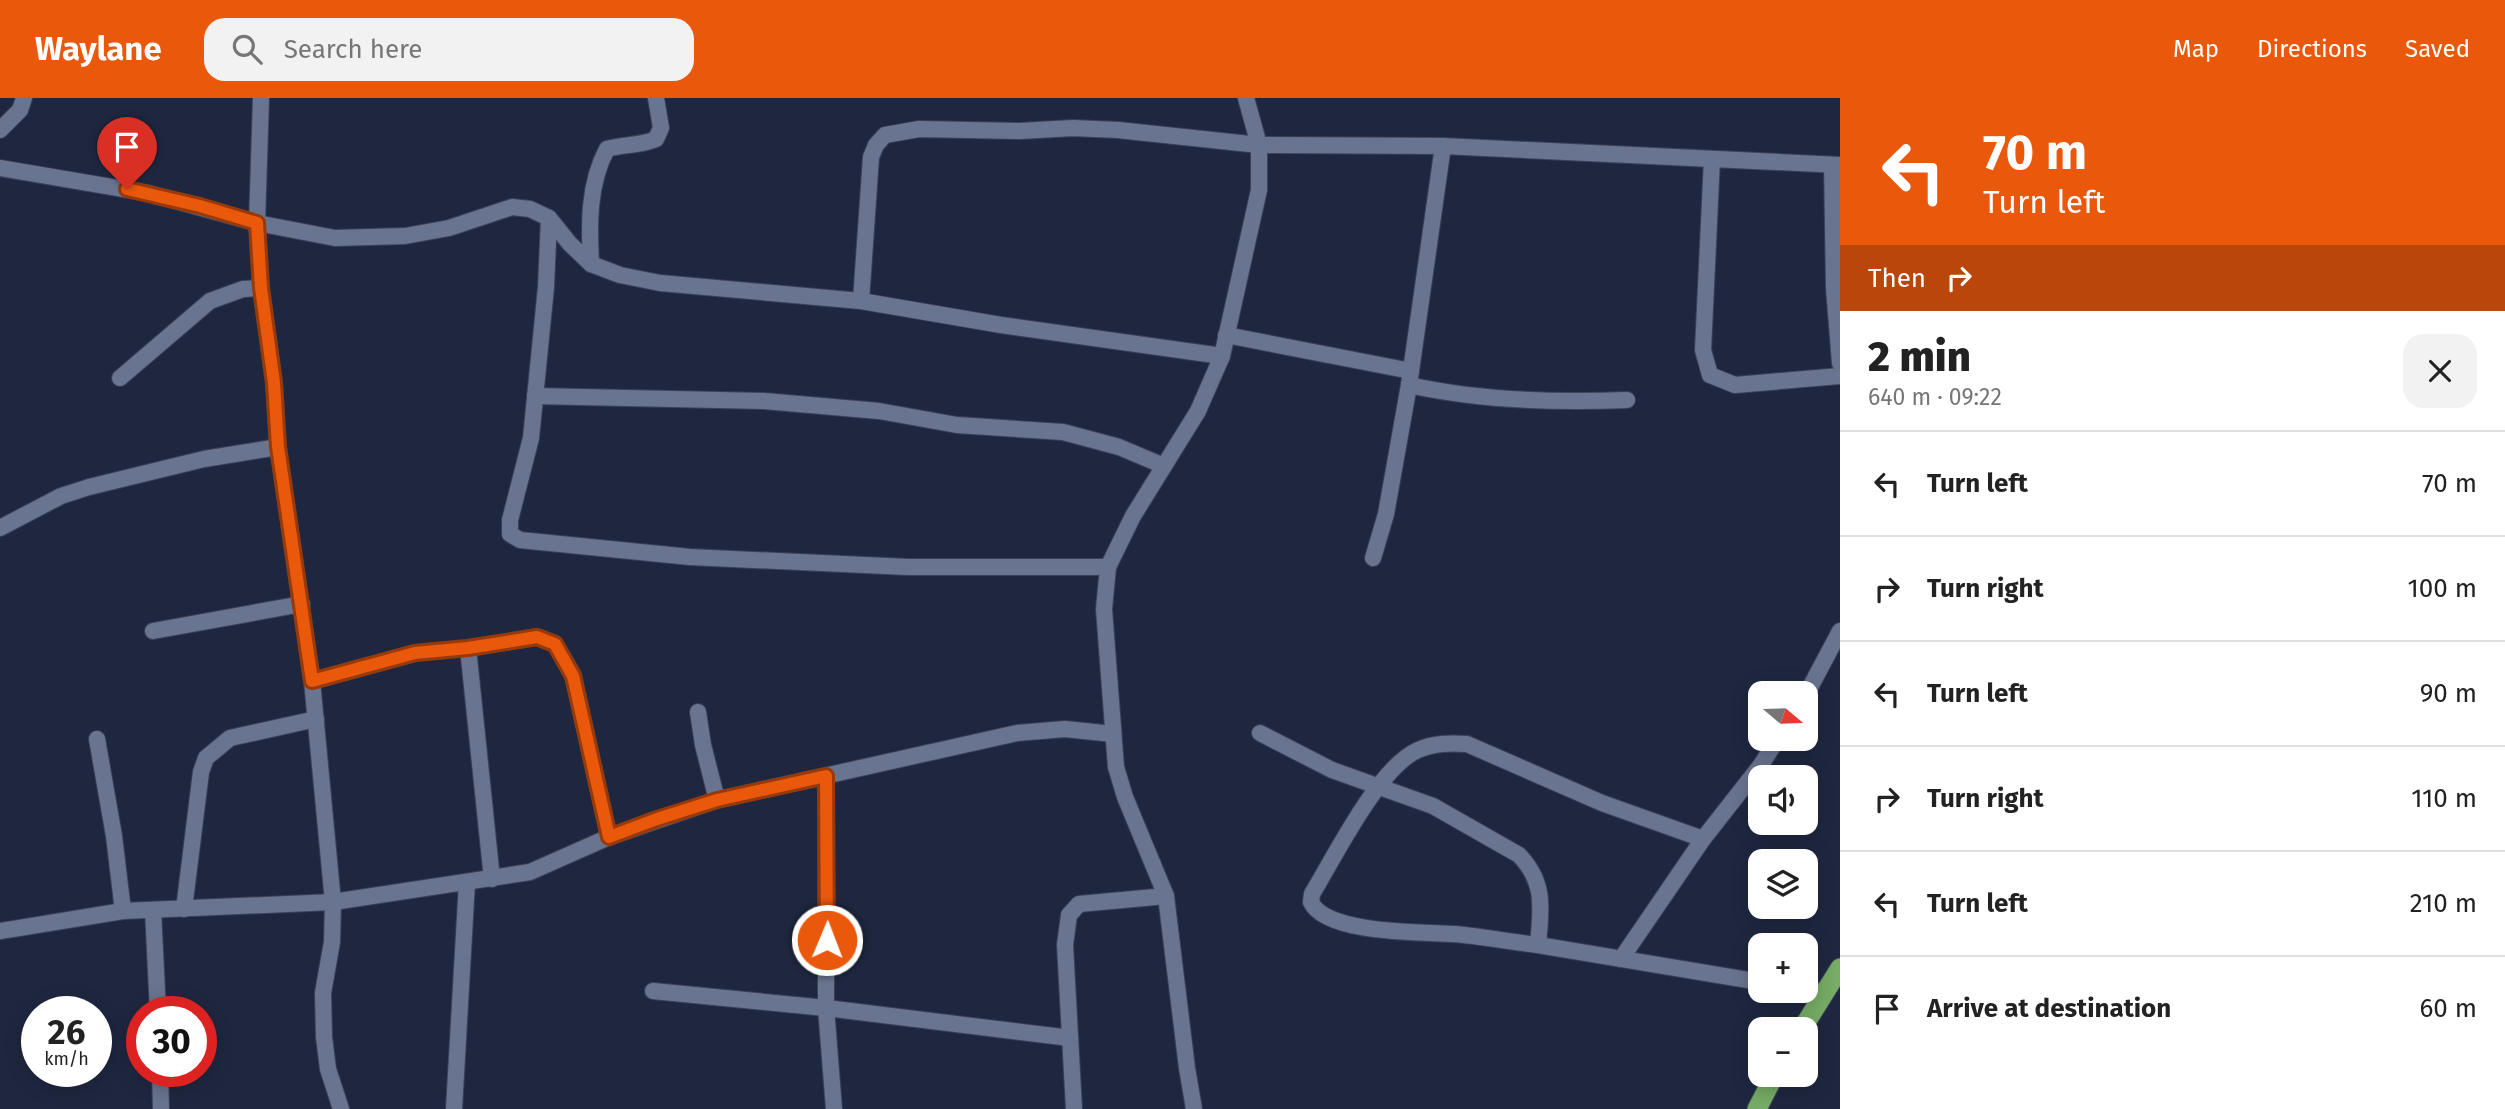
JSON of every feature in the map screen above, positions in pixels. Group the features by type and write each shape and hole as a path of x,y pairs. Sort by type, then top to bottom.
{"highway":[{"path":"1818,988 1840,968"},
{"path":"1756,1109 1768,1087"}],"street":[{"path":"0,130 20,110 24,98"},
{"path":"261,98 257,223 261,288 274,383 278,447 316,719 333,902 332,942 323,993 324,1015 328,1069 341,1109"},
{"path":"592,264 590,232 598,166 607,149 623,144 641,145 656,139 661,128 656,98"},
{"path":"1194,1109 1166,896 1115,767 1104,608 1108,567 1133,516 1198,411 1222,356 1259,190 1259,145 1246,98"},
{"path":"861,301 871,157 876,145 885,135 919,129 1020,131 1073,128 1118,130 1259,145 1443,146 1836,165 1840,363"},
{"path":"1373,558 1386,514 1410,378 1443,146"},
{"path":"1712,159 1703,350 1710,375 1735,384 1840,376"},
{"path":"0,168 147,193 257,223 335,237 405,236 449,228 512,207 530,209 549,218 570,244 592,264 620,275 660,282 861,301 1001,325 1222,356"},
{"path":"549,218 546,287 531,438 510,520 510,534 520,540 717,558 908,567 1108,567"},
{"path":"120,378 211,301 243,289 261,288"},
{"path":"1226,335 1410,378 1446,394 1489,399 1628,400"},
{"path":"535,396 764,401 878,411 957,425 1063,432 1119,447 1164,466"},
{"path":"0,528 61,496 89,487 204,459 278,447"},
{"path":"153,631 302,604"},
{"path":"1813,681 1840,631"},
{"path":"312,681 415,653 537,637 555,644 573,676 609,837"},
{"path":"468,648 492,878"},
{"path":"698,712 717,800"},
{"path":"184,909 201,772 206,758 230,738 316,719"},
{"path":"0,931 123,911 333,902 530,872 609,837 717,800 1017,733 1065,729 1112,734"},
{"path":"1261,733 1332,770 1433,806 1519,855 1530,866 1539,883 1541,910 1538,945"},
{"path":"97,739 114,836 123,911"},
{"path":"1703,839 1602,803 1467,744 1443,743 1416,750 1377,786 1312,894 1311,902 1319,913 1380,932 1454,934 1538,945 1748,980"},
{"path":"1621,959 1703,839 1770,751"},
{"path":"826,776 826,1008 834,1109"},
{"path":"454,1109 467,882"},
{"path":"1074,1109 1066,980 1066,929 1069,915 1079,904 1166,896"},
{"path":"153,910 157,996"},
{"path":"653,991 826,1008 1070,1038"},
{"path":"160,1087 161,1109"}],"route":[{"path":"127,189 257,223 278,447 312,681 415,653 537,637 555,644 566,659 573,676 609,837 717,800 826,776 827,940"}]}
